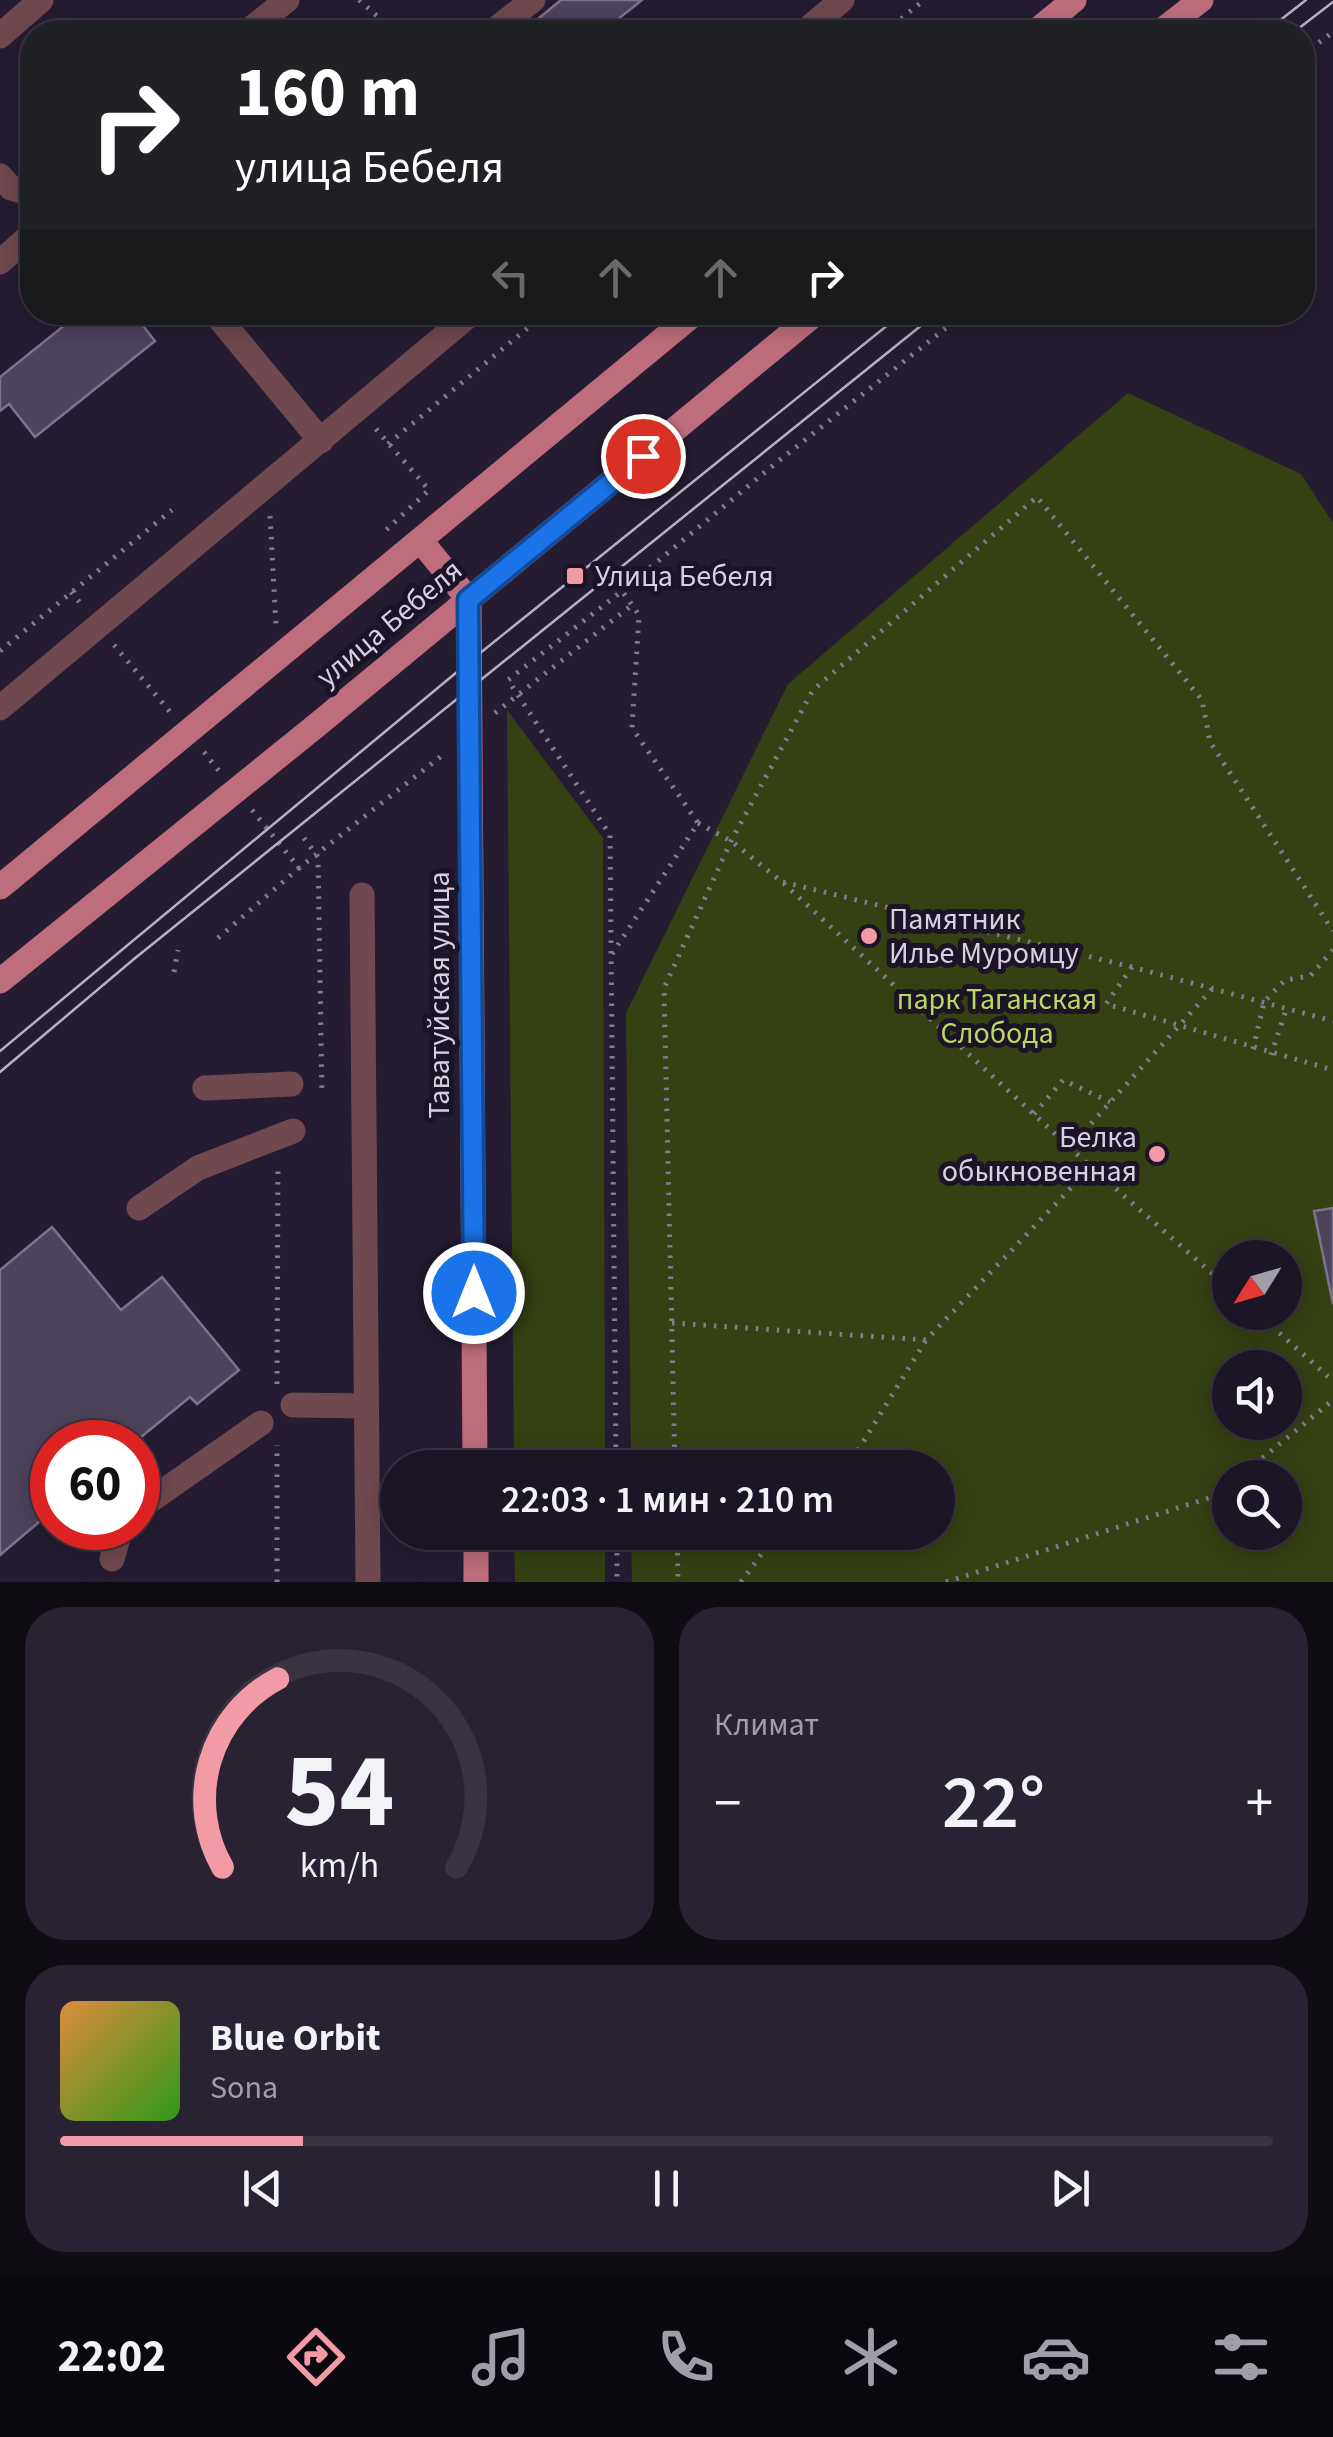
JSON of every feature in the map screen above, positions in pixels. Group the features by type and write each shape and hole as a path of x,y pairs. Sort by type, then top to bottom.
{"main road":[{"path":"1050,20 1074,0"},
{"path":"1176,20 1198,4"},
{"name":"улица Бебеля","path":"0,888 680,325"},
{"name":"улица Бебеля","path":"0,981 801,325"},
{"path":"420,540 468,600"},
{"name":"Таватуйская улица","path":"468,600 476,1450"},
{"path":"476,1550 476,1582"}],"street":[{"path":"0,36 41,0"},
{"path":"261,20 287,0"},
{"path":"507,20 532,0"},
{"path":"818,20 842,0"},
{"path":"0,176 11,188 20,191"},
{"path":"0,262 20,244"},
{"path":"225,325 321,442"},
{"path":"0,708 458,325"},
{"path":"362,895 368,1582"},
{"path":"204,1088 291,1084"},
{"path":"139,1208 198,1168 285,1134"},
{"path":"285,1396 366,1406"},
{"path":"160,1496 269,1433"},
{"path":"112,1558 114,1550"}],"path":[{"path":"359,0 382,20"},
{"path":"900,20 924,0"},
{"path":"388,444 531,325"},
{"path":"616,1450 610,835 508,680 950,325"},
{"path":"675,1450 664,988 731,842 814,690 1037,497 1202,700 1210,742 1333,931"},
{"path":"270,507 276,633"},
{"path":"0,651 172,510"},
{"path":"622,591 640,615 632,728 698,823 731,842 780,881 1212,1274"},
{"path":"530,685 632,605"},
{"path":"612,954 698,823"},
{"path":"304,838 318,857 322,1094"},
{"path":"218,938 300,868"},
{"path":"780,881 1132,966 1333,1020"},
{"path":"174,972 178,950"},
{"path":"1253,1049 1264,1002 1285,980 1310,976 1333,950"},
{"path":"1132,966 1106,1004 1333,1070"},
{"path":"1070,1147 1213,988"},
{"path":"1271,1055 1286,1008"},
{"path":"1034,1114 1064,1080 1110,1102"},
{"path":"285,1134 285,1396"},
{"path":"858,1450 926,1340 1091,1167"},
{"path":"672,1323 926,1340"},
{"path":"1276,1330 1333,1381"},
{"path":"1320,1369 1333,1364"},
{"path":"1260,1460 1333,1400"},
{"path":"269,1433 277,1582"},
{"path":"946,1582 1212,1497"},
{"path":"617,1550 617,1582"},
{"path":"677,1550 678,1582"},
{"path":"741,1582 765,1550"}],"green space":[{"name":"парк Таганская Слобода","path":"1128,393 1301,474 1333,523 1333,1582 632,1582 631,1550 955,1550 955,1450 631,1450 626,1013 788,684"},
{"path":"507,710 603,838 605,1450 514,1450"},
{"path":"514,1550 605,1550 605,1582 515,1582"}],"building":[{"path":"561,0 642,0 617,20 537,20"},
{"path":"65,325 142,325 155,341 35,437 9,404 0,411 0,377"},
{"path":"1333,1208 1333,1304 1314,1211"},
{"path":"52,1227 121,1310 162,1277 239,1370 197,1404 190,1397 160,1422 30,1420 30,1530 0,1555 0,1270"}],"tram line":[{"path":"1280,20 1306,0"},
{"path":"1310,20 1333,2"},
{"path":"0,1051 469,662 888,325"},
{"path":"0,1072 134,959 922,325"}],"place":[{"name":"Улица Бебеля","path":"575,576"},
{"name":"Памятник Илье Муромцу","path":"869,936"},
{"name":"Белка обыкновенная","path":"1157,1154"}],"route":[{"path":"474,1293 468,600 643,456"}]}
